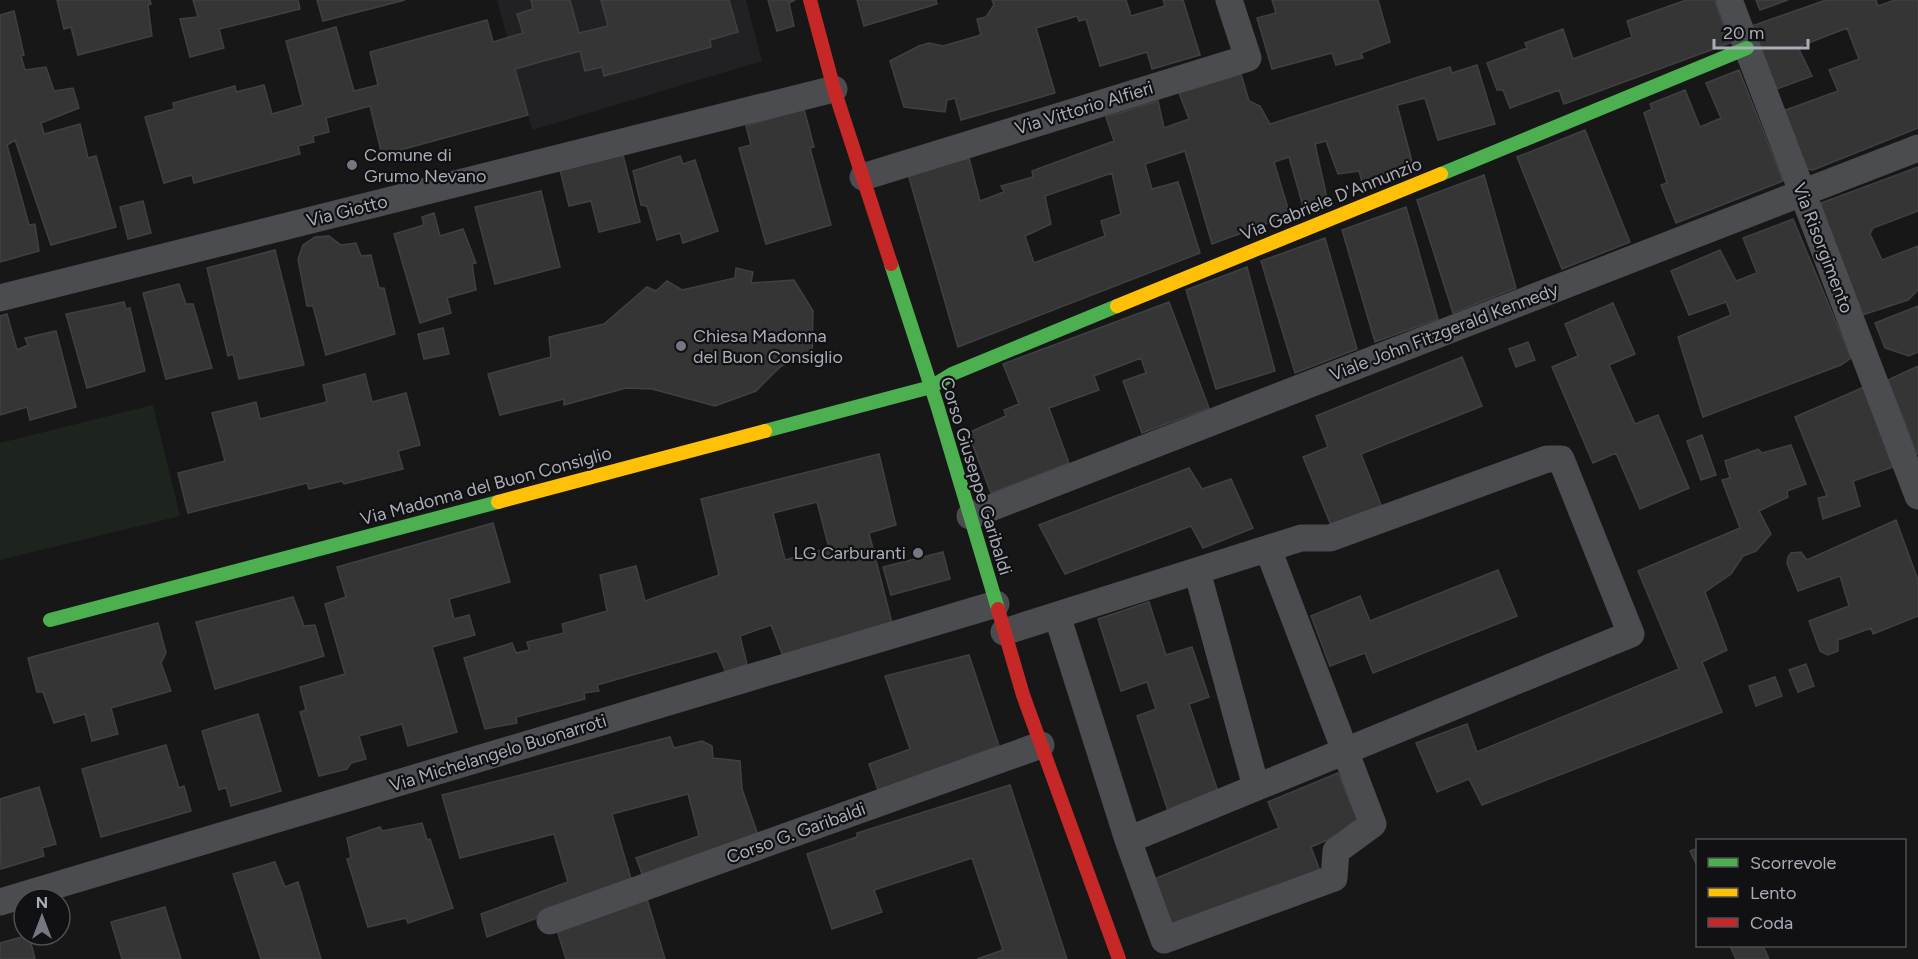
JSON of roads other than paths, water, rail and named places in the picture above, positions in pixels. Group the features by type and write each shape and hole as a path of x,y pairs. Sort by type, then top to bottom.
{"street":[{"name":"Corso Giuseppe Garibaldi","path":"810,0 834,88 931,387 1004,632 1041,744 1119,959"},
{"name":"Via Vittorio Alfieri","path":"863,177 1248,58 1229,0"},
{"name":"Via Risorgimento","path":"1729,0 1918,496"},
{"name":"Via Gabriele D'Annunzio","path":"931,387 952,374 1747,48"},
{"name":"Via Giotto","path":"0,298 834,88"},
{"name":"Viale John Fitzgerald Kennedy","path":"970,516 1918,148"},
{"name":"Via Madonna del Buon Consiglio","path":"50,620 931,387"},
{"path":"1004,632 1301,538 1330,538 1547,459 1561,459 1631,634 1128,840"},
{"path":"1058,615 1128,840 1164,940 1334,878 1336,851 1373,824 1347,750 1268,549"},
{"path":"1197,571 1256,788"},
{"name":"Via Michelangelo Buonarroti","path":"0,902 996,604"},
{"name":"Corso G. Garibaldi","path":"550,921 1041,744"}],"place":[{"name":"Comune di Grumo Nevano","path":"352,165"},
{"name":"Chiesa Madonna del Buon Consiglio","path":"681,346"},
{"name":"LG Carburanti","path":"918,553"}]}
